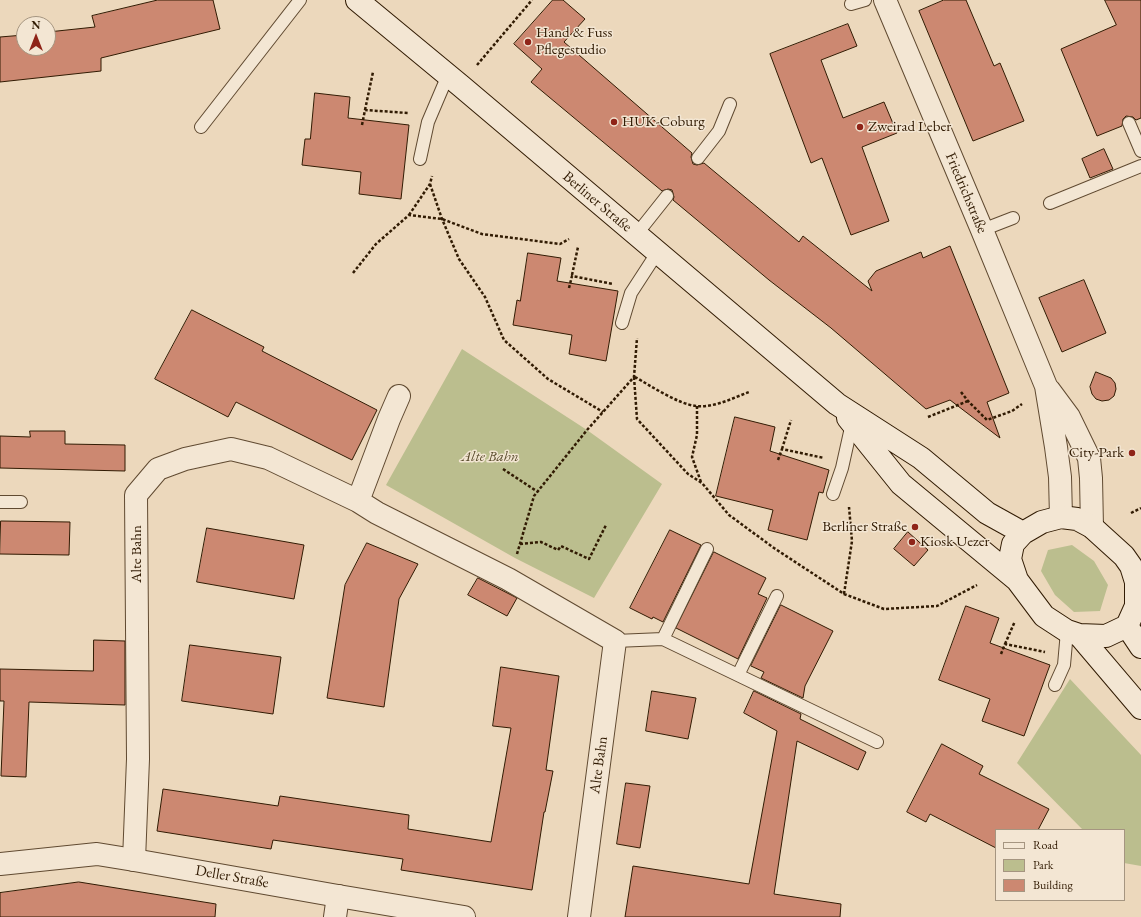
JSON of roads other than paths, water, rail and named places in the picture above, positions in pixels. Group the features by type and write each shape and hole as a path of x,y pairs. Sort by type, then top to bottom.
{"street":[{"name":"Berliner Straße","path":"357,0 454,80 837,404 921,458 987,514 1023,533"},
{"name":"Friedrichstraße","path":"885,0 1046,386 1060,477 1061,517"},
{"name":"Friedrichstraße","path":"1046,386 1069,417 1089,458 1092,527"},
{"path":"358,501 399,396"},
{"name":"Berliner Straße","path":"837,404 901,484 1017,580"},
{"name":"Alte Bahn","path":"134,860 138,759 136,495 158,469 186,459 231,449 268,458 358,501 377,513 508,578 615,641 579,917"},
{"path":"1073,633 1106,636 1127,626 1136,606 1136,582 1131,566 1124,556 1092,527 1077,519 1061,517 1042,522 1023,533 1013,544 1010,559 1017,580 1044,616 1073,633 1141,708"},
{"path":"1127,626 1141,647"},
{"name":"Deller Straße","path":"0,864 97,854 134,860 337,907 464,917"}],"lane":[{"path":"201,126 300,0"},
{"path":"851,4 864,0"},
{"path":"420,159 428,122 454,80"},
{"path":"698,158 719,131 730,104"},
{"path":"1129,123 1141,151"},
{"path":"1050,203 1141,166"},
{"path":"636,235 667,196"},
{"path":"982,230 1013,218"},
{"path":"622,323 631,293 657,253"},
{"path":"833,494 842,468 852,423"},
{"path":"0,502 21,502"},
{"path":"664,639 707,549"},
{"path":"738,675 777,596"},
{"path":"1055,685 1064,665 1073,633"},
{"path":"615,641 664,639 877,742"}],"place":[{"name":"Hand & Fuss Pflegestudio","path":"528,42"},
{"name":"HUK-Coburg","path":"614,122"},
{"name":"Zweirad Leber","path":"860,127"},
{"name":"City-Park","path":"1132,453"},
{"name":"Berliner Straße","path":"915,527"},
{"name":"Kiosk Uezer","path":"912,542"}]}
